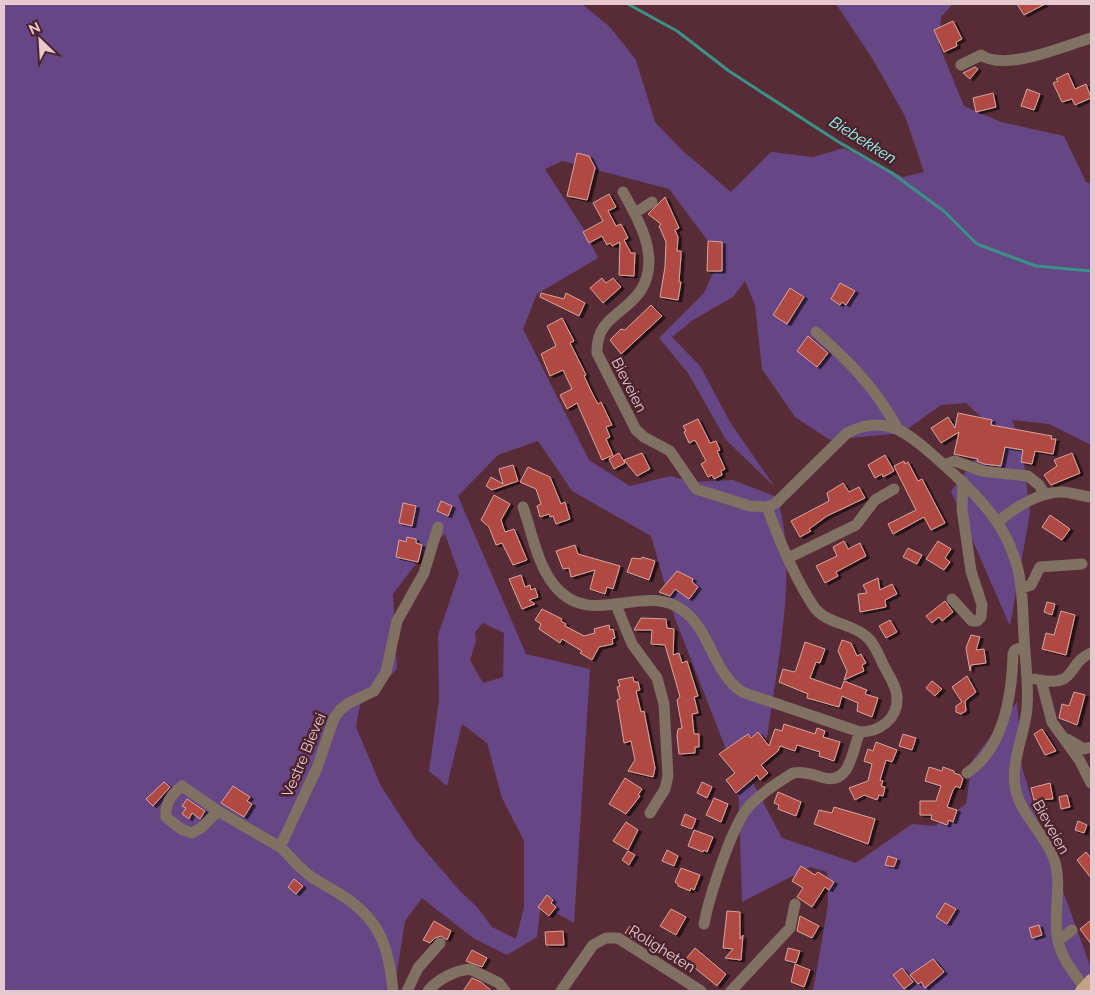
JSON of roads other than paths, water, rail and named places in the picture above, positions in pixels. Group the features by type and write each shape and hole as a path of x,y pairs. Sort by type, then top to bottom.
{"street":[{"path":"961,65 981,56 1003,62 1091,38"},
{"name":"Bieveien","path":"623,192 635,213 648,246 647,278 640,291 600,331 596,342 597,354 636,430 670,451 696,489 750,506 767,506 776,503 847,433 857,428 876,425 898,429 915,439 978,496 998,522 1013,552 1022,588 1026,722 1016,764 1015,785 1021,806 1049,847 1057,869 1058,941 1063,956 1084,987"},
{"path":"635,213 652,202"},
{"name":"Bieveien","path":"816,332 862,375 874,394 885,406 898,429"},
{"path":"944,465 955,461 982,470 1028,476 1039,484 1045,494"},
{"path":"952,599 970,620 977,621 981,617 982,606 971,571 962,509 963,482"},
{"path":"788,558 856,525 879,497 894,489"},
{"path":"998,522 1045,494 1068,493 1091,497"},
{"path":"523,507 544,567 554,585 570,599 582,605 596,607 651,600 666,602 679,608 695,622 722,672 736,688 755,697 860,732 875,730 885,724 892,716 897,697 894,686 868,638 859,631 829,619 814,607 788,558 767,506"},
{"name":"Vestre Bievei","path":"280,847 317,768 334,718 345,706 374,691 386,672 397,620 424,573 438,527"},
{"path":"1022,588 1031,585 1040,567 1082,564"},
{"path":"616,605 632,644 657,678 664,704 668,776 665,789 650,813"},
{"path":"967,773 985,757 1002,724 1010,695 1013,654 1015,650 1024,646"},
{"path":"1026,677 1062,681 1067,679 1086,656 1091,653"},
{"path":"1041,680 1052,722 1080,761 1091,783"},
{"path":"704,924 714,882 742,817 749,806 793,773 801,772 828,779 839,777 846,770 860,732"},
{"path":"1063,737 1084,749 1091,747"},
{"path":"218,811 201,828 192,833 182,829 166,818 165,810 173,794 182,786 218,811 280,847 309,876 342,895 371,920 381,933 390,961 393,991"},
{"path":"731,991 790,928 795,904"},
{"path":"1058,941 1072,930"},
{"name":"Roligheten","path":"561,991 593,946 606,938 618,938 700,991"},
{"path":"407,991 418,968 440,943"},
{"path":"428,991 434,983 445,977 470,969 498,983 505,991"}],"waterway":[{"name":"Biebekken","path":"628,4 677,31 729,71 837,141 892,173 945,212 977,244 1036,266 1091,271"}]}
